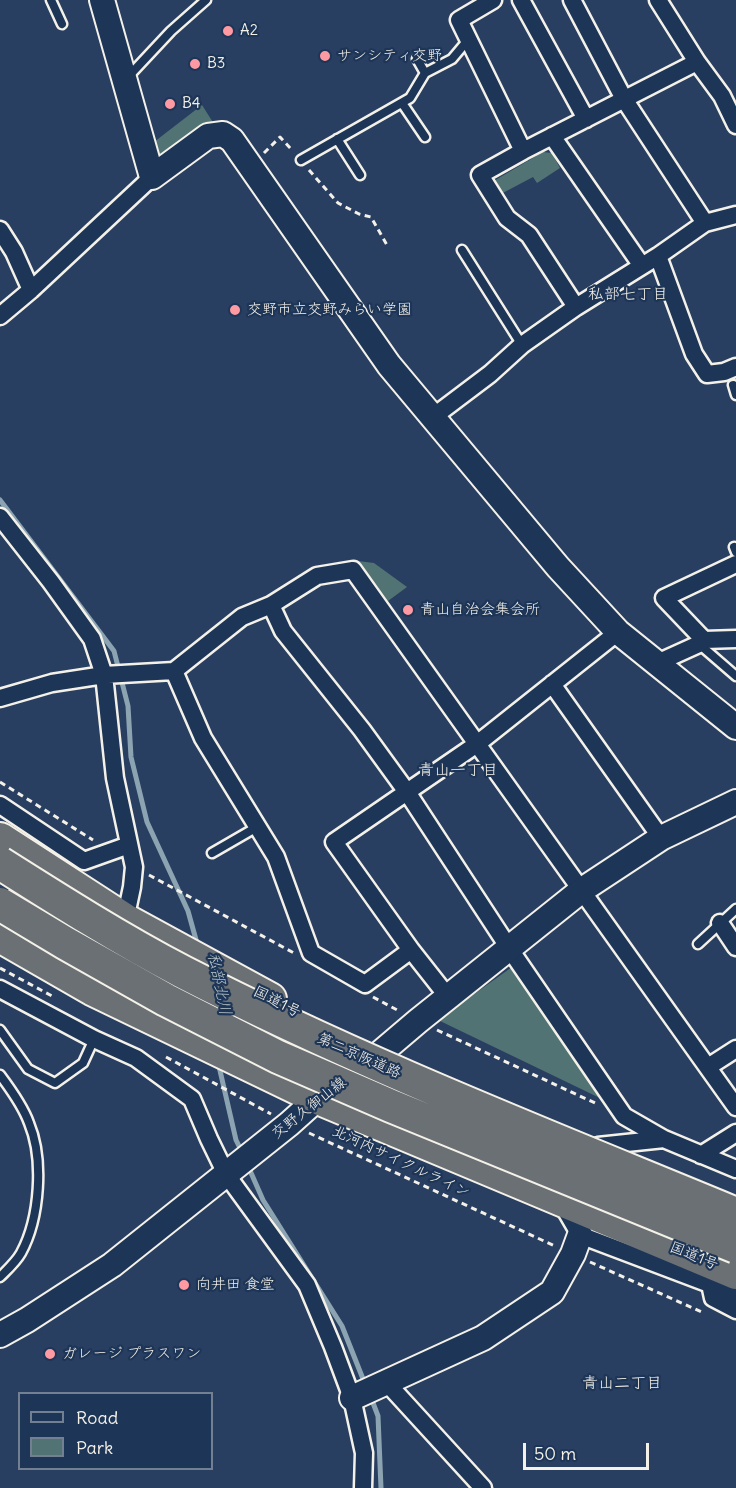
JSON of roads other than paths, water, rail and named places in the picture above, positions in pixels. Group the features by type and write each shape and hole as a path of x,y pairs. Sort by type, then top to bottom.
{"highway":[{"name":"国道1号","path":"0,839 125,920 256,992 378,1055 736,1202"},
{"name":"第二京阪道路","path":"0,863 82,915 181,971 290,1025 401,1075 736,1214"},
{"path":"0,904 166,1000 278,1057 390,1106 736,1247"},
{"name":"国道1号","path":"0,936 92,989 318,1098 560,1200 723,1278"}],"street":[{"path":"102,0 152,177"},
{"path":"493,0 459,20 523,151"},
{"path":"521,0 586,118"},
{"path":"572,0 624,99 705,223"},
{"path":"658,0 697,62 729,92 736,125"},
{"path":"576,307 529,235 507,218 480,175 697,62"},
{"path":"0,316 152,177 208,136 223,134 232,140 389,365 558,567 618,632 736,727"},
{"path":"552,136 642,266"},
{"path":"433,417 490,374 522,345 576,307 658,256 705,223 736,215"},
{"path":"0,230 14,252 31,290"},
{"path":"658,256 694,354 707,374 724,372 736,367"},
{"path":"0,517 92,639 104,675 115,778 134,867 125,920"},
{"path":"701,642 664,598 736,564"},
{"path":"0,698 52,683 104,675 174,671 242,617 271,605 317,576 353,570 736,1107"},
{"path":"271,605 283,631 362,730 407,792 509,948 624,1116 664,1139 736,1169"},
{"path":"448,997 411,950 334,842 477,744 618,632"},
{"path":"657,663 701,642 736,639"},
{"path":"174,671 203,738 276,857 311,953 365,984 411,950"},
{"path":"552,684 661,838"},
{"name":"交野久御山線","path":"0,1335 112,1265 289,1124 318,1098 378,1055 582,890 661,838 736,802"},
{"path":"0,805 84,861 129,845"},
{"path":"720,923 736,947"},
{"path":"0,952 92,989"},
{"path":"0,989 94,1039 136,1058 192,1099 226,1174 306,1285 352,1398 364,1453 363,1488"},
{"path":"708,1067 736,1049"},
{"path":"701,1155 736,1133"},
{"path":"598,1146 664,1139"},
{"path":"352,1398 483,1338 552,1292 576,1244 560,1200"},
{"path":"576,1244 723,1278 736,1294"},
{"path":"723,1278 713,1298 736,1310"},
{"path":"386,1382 483,1488"}],"lane":[{"path":"125,80 171,31 206,0"},
{"path":"54,1 62,24"},
{"path":"301,160 410,98 425,73 452,59 468,40"},
{"path":"417,59 425,73"},
{"path":"402,103 425,137"},
{"path":"337,139 360,176"},
{"path":"462,250 522,345"},
{"path":"733,385 736,395"},
{"path":"701,642 736,676"},
{"path":"212,853 257,827"},
{"path":"698,944 736,909"},
{"path":"0,1030 28,1069 55,1083 83,1063 94,1039"},
{"path":"0,1075 29,1123 36,1151 38,1188 33,1225 20,1254 0,1278"}],"waterway":[{"name":"私部北川","path":"0,500 114,651 128,706 131,757 147,822 188,911 198,947"},
{"name":"私部北川","path":"218,1062 236,1140 243,1154"},
{"name":"私部北川","path":"248,1166 263,1200 342,1326 365,1384"},
{"name":"私部北川","path":"370,1395 378,1416 381,1488"}],"place":[{"name":"A2","path":"228,31"},
{"name":"サンシティ交野","path":"325,56"},
{"name":"B3","path":"195,64"},
{"name":"B4","path":"170,104"},
{"name":"交野市立交野みらい学園","path":"235,310"},
{"name":"青山自治会集会所","path":"408,610"},
{"name":"向井田 食堂","path":"184,1285"},
{"name":"ガレージ プラスワン","path":"50,1354"}],"district":[{"name":"私部七丁目","path":"628,294"},
{"name":"青山一丁目","path":"458,770"},
{"name":"青山二丁目","path":"622,1383"}]}
